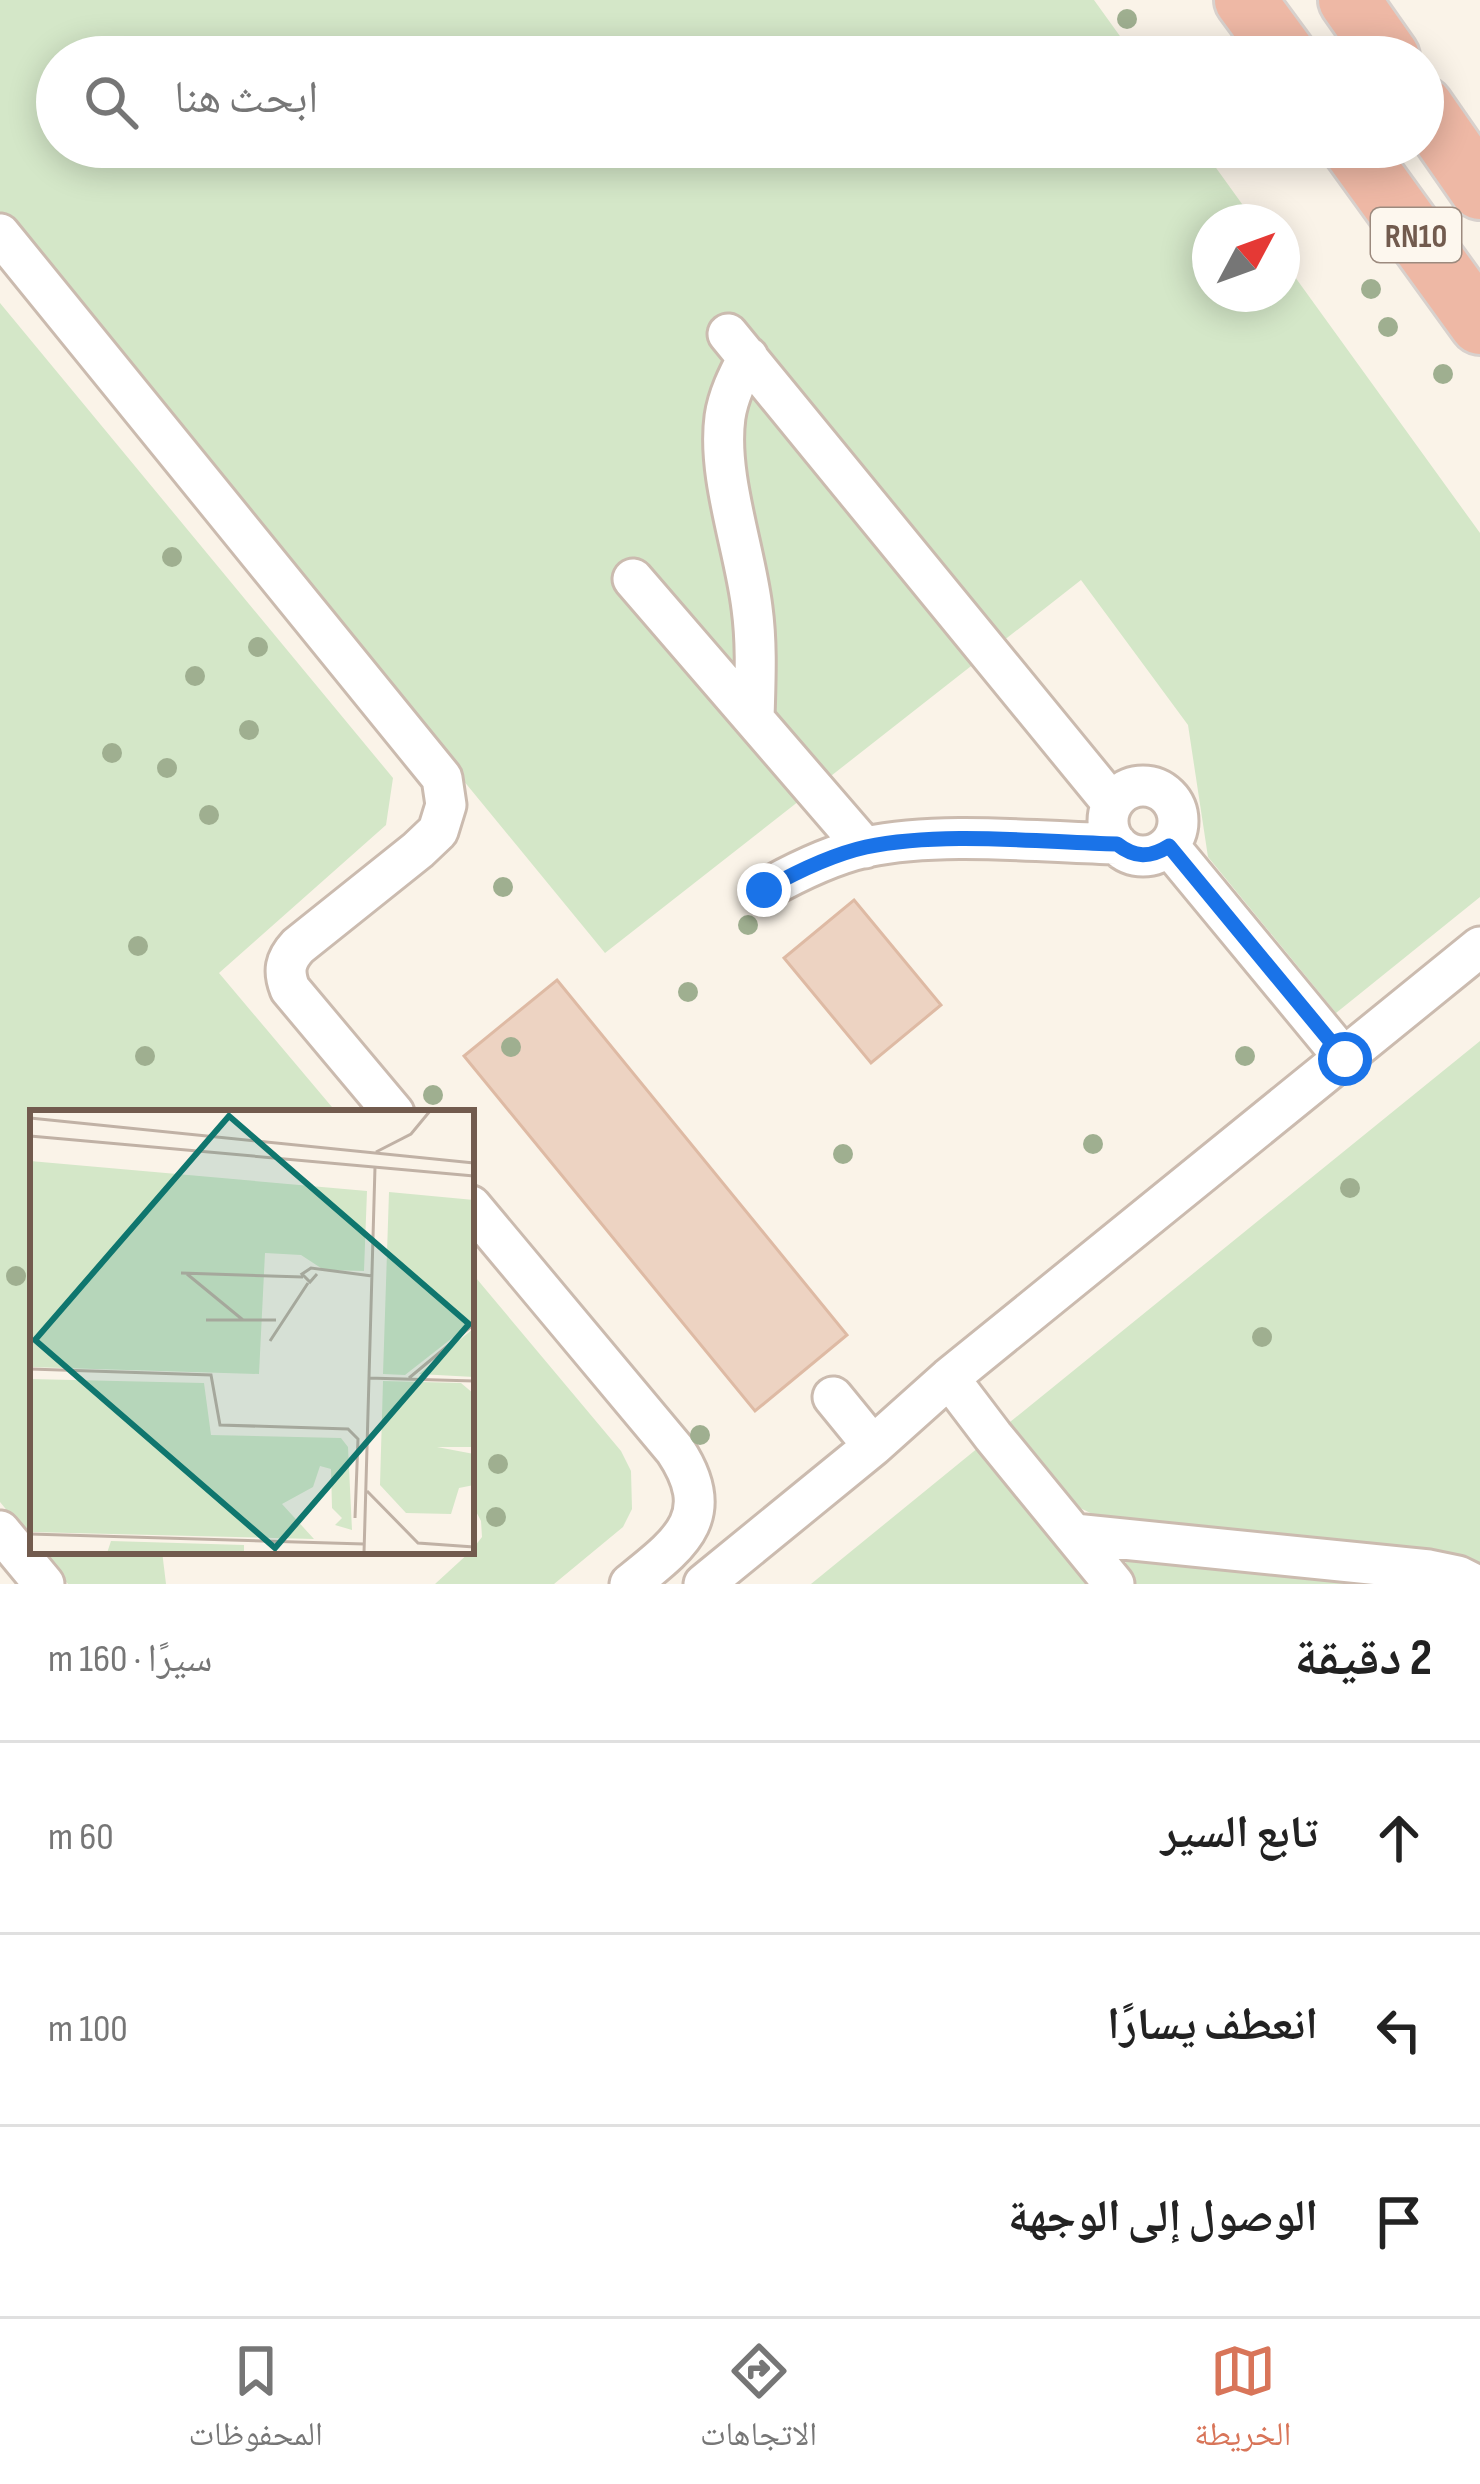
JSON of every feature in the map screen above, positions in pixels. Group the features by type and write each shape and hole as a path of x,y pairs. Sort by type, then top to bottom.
{"highway":[{"path":"1245,0 1272,36"},
{"path":"1349,0 1374,36"},
{"name":"RN10","path":"1444,137 1480,189"},
{"name":"RN10","path":"1367,168 1480,324"}],"lane":[{"path":"0,234 442,778 446,805 438,831 298,946 285,966 290,988 392,1110"},
{"path":"754,719 753,612 723,446 738,346 1112,803"},
{"path":"632,579 865,848"},
{"path":"1136,785 1151,786 1175,804 1177,833 1157,854 1128,853 1109,832 1112,803 1136,785"},
{"path":"764,890 830,858 907,842 1117,844"},
{"path":"1169,846 1345,1059"},
{"path":"704,1584 949,1378 1480,947"},
{"path":"474,1210 688,1470 694,1494 692,1517 682,1539 630,1584"},
{"path":"949,1378 1114,1584"},
{"path":"832,1397 873,1446"},
{"path":"0,1531 44,1584"},
{"path":"1074,1534 1429,1570 1474,1584"}],"green space":[{"path":"0,0 1094,0 1120,36 36,36 36,168 1216,168 1242,204 1192,204 1192,312 1300,312 1300,284 1480,533 1480,897 1336,1013 1208,857 1188,725 1081,580 605,953 0,216"},
{"path":"0,303 393,778 386,825 219,973 334,1110 30,1110 30,1538 0,1502"},
{"path":"1480,1041 1480,1563 1460,1557 1101,1518 1080,1508 1010,1422"},
{"path":"474,1276 621,1451 631,1471 632,1509 623,1527 554,1584 435,1584 468,1554 474,1554 482,1537 474,1508"},
{"path":"984,1443 1099,1584 811,1584"},
{"path":"43,1554 162,1554 166,1584 68,1584"},
{"path":"1126,1557 1430,1584 1135,1584 1126,1572"}],"building":[{"path":"854,900 941,1005 871,1063 784,958"},
{"path":"557,980 847,1335 755,1411 464,1056"}],"route":[{"path":"764,890 830,858 907,842 1117,844 1143,856 1169,846 1345,1059"}]}
